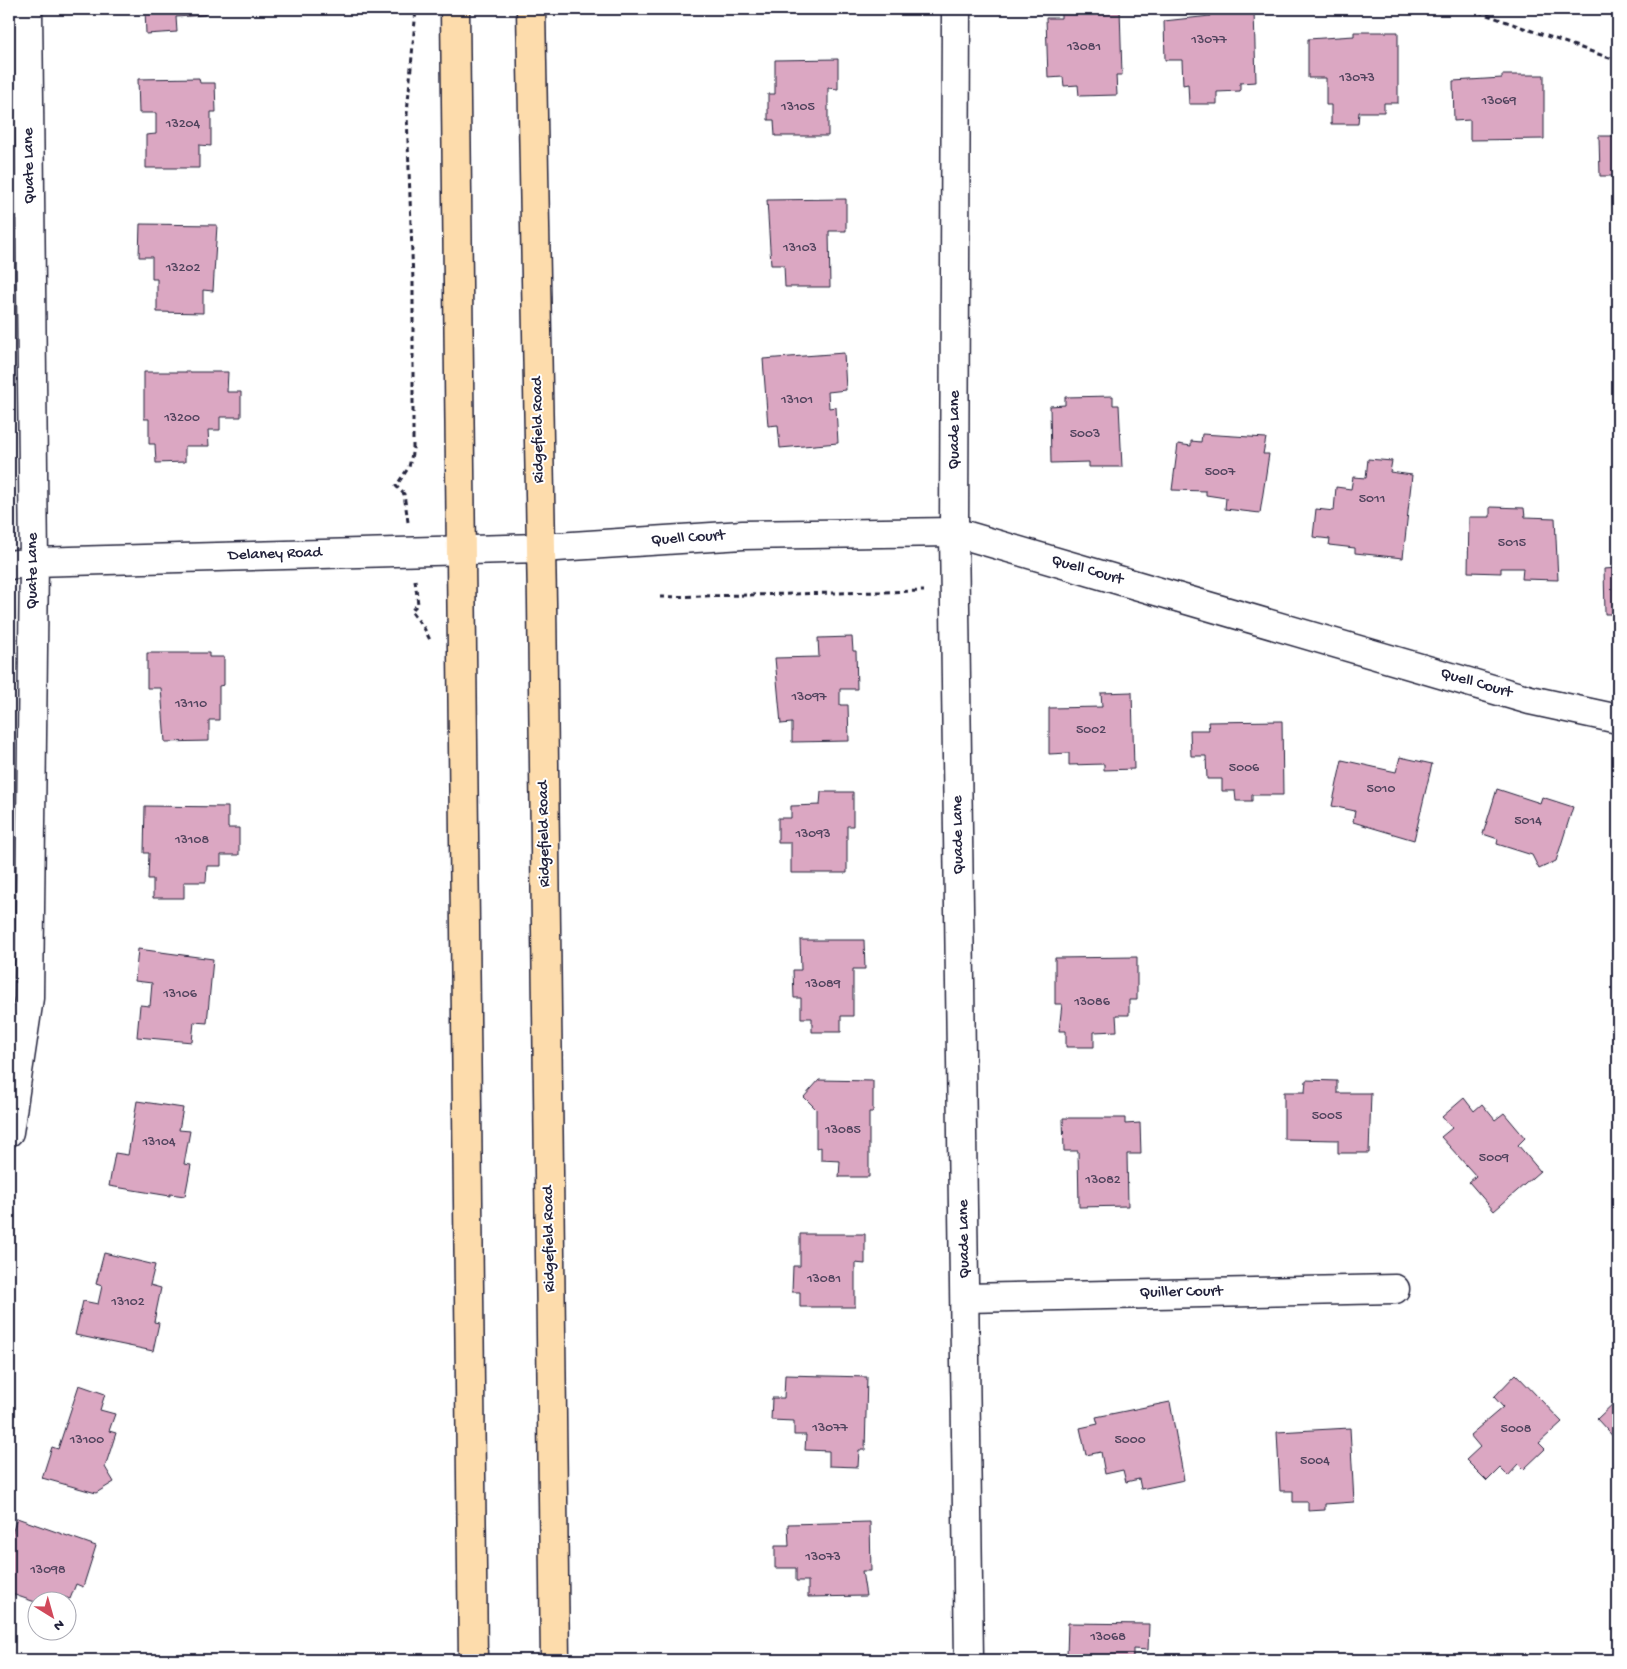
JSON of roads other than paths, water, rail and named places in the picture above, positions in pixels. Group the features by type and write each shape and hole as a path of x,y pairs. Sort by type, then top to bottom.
{"main road":[{"path":"455,9 473,1660"},
{"name":"Ridgefield Road","path":"531,9 541,548 555,1660"}],"street":[{"name":"Quate Lane","path":"9,1132 29,998 21,564 28,9"},
{"name":"Quade Lane","path":"956,9 954,532 966,1298 969,1660"},
{"name":"Quell Court","path":"541,548 743,535 954,532 1530,700 1618,719"},
{"name":"Delaney Road","path":"21,564 541,548"},
{"name":"Quiller Court","path":"966,1298 1395,1289"}]}
